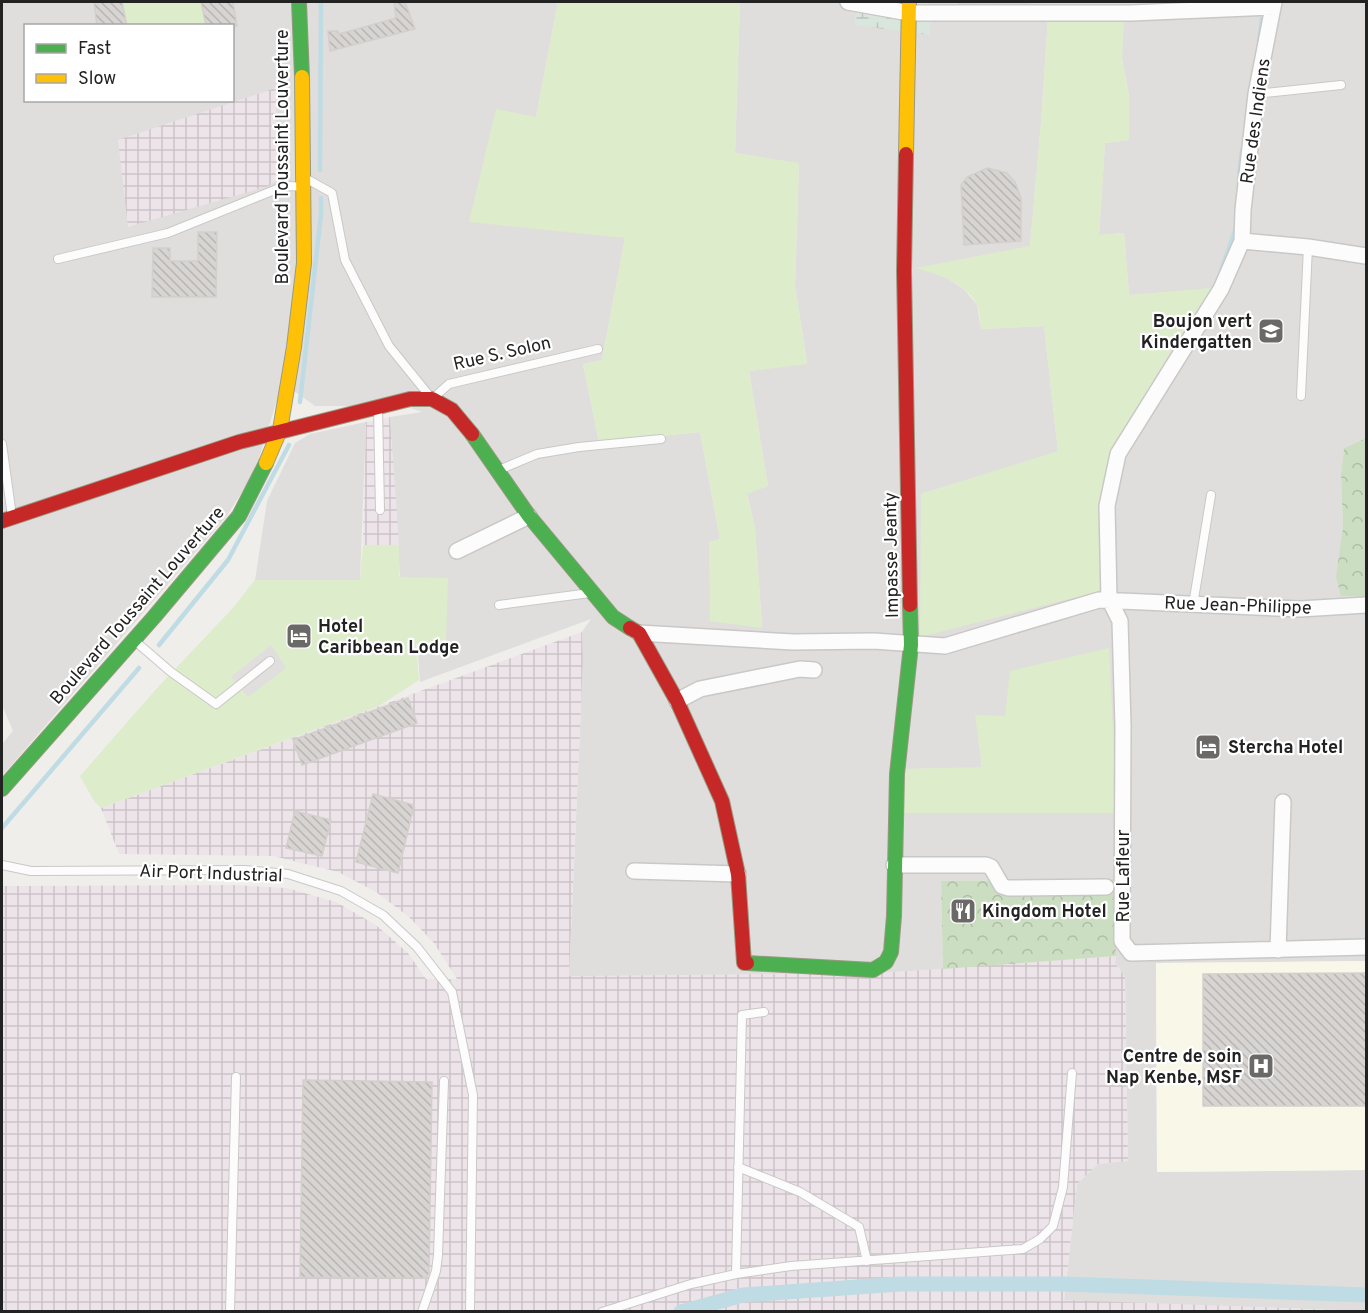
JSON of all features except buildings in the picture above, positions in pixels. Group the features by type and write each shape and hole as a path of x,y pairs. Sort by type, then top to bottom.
{"street":[{"name":"Boulevard Toussaint Louverture","path":"4,779 134,640 239,516 263,471 280,430 294,347 304,263 299,2"},
{"path":"848,2 909,8 1131,13 1273,4"},
{"name":"Rue des Indiens","path":"1242,242 1243,210 1256,94 1273,4"},
{"name":"Impasse Jeanty","path":"738,874 744,963 873,970 886,962 891,952 897,774 911,645 904,271 909,8"},
{"path":"1109,599 1107,506 1118,454 1221,289 1242,242 1308,247 1366,256"},
{"path":"7,519 280,430 410,399 432,399 452,410 466,425 529,516 613,617 639,633 677,701 722,801 738,874 634,871"},
{"path":"457,551 529,516"},
{"name":"Rue Jean-Philippe","path":"639,633 793,642 874,641 945,646 1109,599 1300,609 1366,605"},
{"name":"Rue Lafleur","path":"1109,599 1120,621 1123,726 1122,941 1131,953 1366,948"},
{"path":"677,701 700,689 800,669 814,670"},
{"path":"1278,950 1283,802"},
{"path":"894,865 986,865 991,867 1002,886 1008,888 1106,887"}],"lane":[{"path":"1256,94 1341,85"},
{"path":"58,259 168,233 278,189 303,182 332,193 345,260 389,346 432,399"},
{"path":"1301,396 1308,247"},
{"name":"Rue S. Solon","path":"432,399 449,384 598,349"},
{"path":"378,406 380,510"},
{"path":"498,470 537,454 579,447 661,440"},
{"path":"2,444 7,519"},
{"path":"1193,605 1211,495"},
{"path":"499,605 593,593"},
{"path":"134,640 171,672 216,704 270,661"},
{"name":"Air Port Industrial","path":"2,865 31,871 244,870 288,874 341,891 383,915 417,947 452,992 473,1095 470,1311"},
{"path":"736,1274 742,1015 764,1012"},
{"path":"602,1311 691,1284 736,1274 791,1266 1023,1249 1040,1239 1053,1226 1063,1187 1072,1073"},
{"path":"230,1311 236,1077"},
{"path":"422,1311 436,1271 438,1255 444,1081"},
{"path":"738,1167 800,1192 860,1227 867,1261"}],"shaded area":[{"path":"2,2 558,2 536,117 625,238 602,360 583,364 599,442 700,432 720,539 709,542 762,627 755,528 747,493 768,486 749,371 807,363 795,286 799,164 735,153 740,2 956,2 957,6 1091,2 1366,2 1366,438 1344,448 1341,473 1343,527 1341,596 1366,597 1366,961 1156,963 1157,1172 1366,1170 1366,1311 1064,1301 1077,1184 1098,1164 1128,1160 1125,977 1115,963 1113,879 941,881 943,969 882,973 569,977 583,660 582,632 591,619 420,682 417,643 446,641 446,578 400,578 390,417 422,412 404,406 315,406 294,391 277,400 259,458 247,484 226,517 2,776 2,744 13,731 2,705 2,503 4,502 2,483","holes":["1048,17 1123,17 1122,59 1129,95 1128,140 1105,143 1099,235 1124,233 1129,295 1210,289 1158,372 1109,457 1101,520 921,494 1058,452 1044,326 981,329 977,305 965,290 944,276 1030,246","976,715 1006,717 1117,813 904,769 982,768"]},
{"path":"276,88 276,181 269,186 128,227 118,140"},
{"path":"390,417 399,545 363,545 366,422"},
{"path":"366,422 360,580 255,580 267,501 295,443 310,434"},
{"path":"582,632 583,660 569,976 882,973 1116,956 1115,963 1125,977 1128,1161 1098,1164 1077,1184 1064,1300 1365,1311 2,1311 2,886 232,885 287,888 336,902 376,925 408,953 426,979 457,979 434,943 409,917 376,892 338,872 273,856 119,854 101,808"},
{"path":"271,645 286,668 248,697 231,677"},
{"name":"Centre de soin Nap Kenbe, MSF","path":"1366,961 1366,1170 1157,1172 1156,963"}],"green space":[{"path":"122,2 201,2 206,24 127,24"},
{"path":"558,2 740,2 735,153 799,163 795,286 807,364 749,371 768,486 747,494 755,528 762,628 710,621 709,542 720,539 700,432 599,442 583,364 602,360 625,238 469,222 496,109 536,117"},
{"path":"857,2 930,2 930,35 854,25"},
{"path":"957,2 1091,2 956,6"},
{"path":"1048,17 1124,17 1122,59 1129,95 1129,140 1105,143 1099,235 1124,233 1129,295 1211,288 1158,372 1109,457 1101,521 1101,591 920,637 921,494 1058,451 1044,326 981,329 977,305 966,290 950,280 915,268 1030,246"},
{"path":"1366,438 1366,597 1341,596 1336,577 1343,527 1341,473 1344,448"},
{"path":"363,545 399,545 399,577 448,578 446,640 416,643 419,680 379,706 101,808 94,801 80,776 158,687 231,610 255,580 360,580"},
{"path":"1109,648 1117,813 899,813 904,769 982,767 975,715 1005,716 1010,671"},
{"path":"1113,879 1116,956 943,969 941,881"}],"waterway":[{"path":"320,170 321,2"},
{"path":"1259,41 1262,19"},
{"path":"1239,178 1242,150"},
{"path":"300,402 321,198"},
{"path":"1221,271 1236,228"},
{"path":"159,645 228,560 289,445"},
{"path":"2,828 139,668"},
{"path":"681,1312 743,1295 900,1284 1064,1284 1366,1295"}],"traffic: fast":[{"path":"299,2 302,77"},
{"path":"472,434 529,516 613,617 630,628"},
{"path":"2,789 154,617 239,516 266,463"},
{"path":"747,963 873,970 886,962 891,952 897,774 911,645 910,605"}],"traffic: slow":[{"path":"906,154 909,2"},
{"path":"266,463 280,430 294,347 304,263 302,77"}],"traffic: jam":[{"path":"906,154 904,271 910,605"},
{"path":"2,521 239,442 410,399 432,399 452,410 472,434"},
{"path":"630,628 639,633 677,701 722,801 738,874 744,963 747,963"}],"place":[{"name":"Boujon vert Kindergatten","path":"1271,331"},
{"name":"Hotel Caribbean Lodge","path":"299,636"},
{"name":"Stercha Hotel","path":"1208,747"},
{"name":"Kingdom Hotel","path":"963,911"},
{"name":"Centre de soin Nap Kenbe, MSF","path":"1261,1066"}]}
